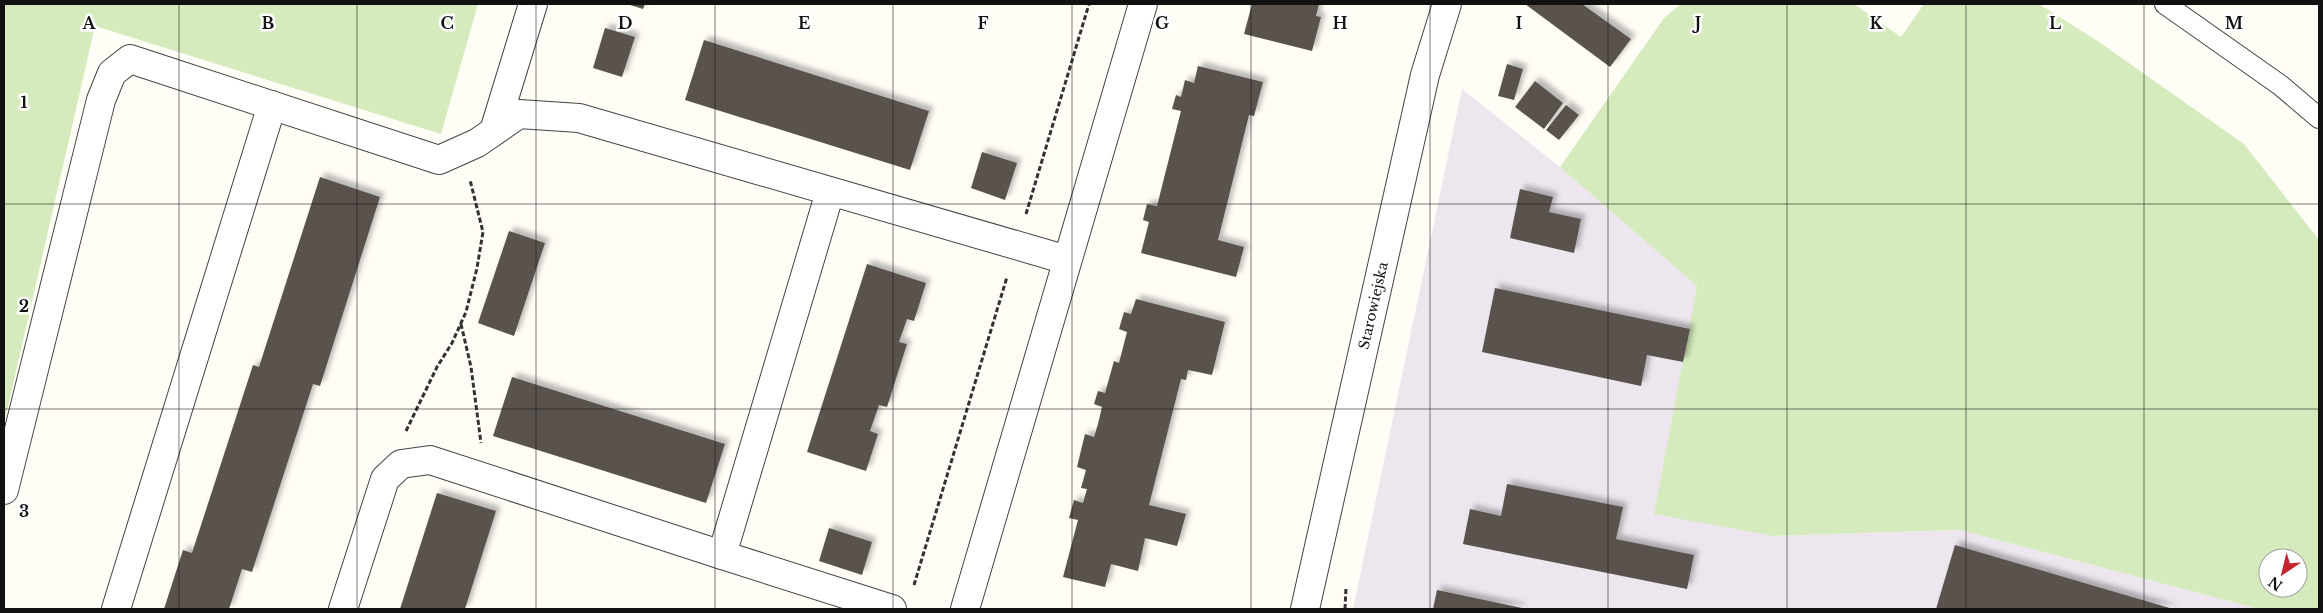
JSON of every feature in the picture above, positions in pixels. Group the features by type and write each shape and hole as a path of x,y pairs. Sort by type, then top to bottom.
{"street":[{"path":"494,131 533,4"},
{"path":"964,609 1143,4"},
{"name":"Starowiejska","path":"1305,609 1425,75 1447,4"},
{"path":"4,490 101,100 112,74 130,59 439,160 477,143 519,114 579,118 1067,260"},
{"path":"116,609 272,105"},
{"path":"722,555 830,192"},
{"path":"343,609 385,478 401,464 430,460 722,555 902,600"}],"lane":[{"path":"2165,4 2280,85 2319,118"}],"path":[{"path":"902,600 1016,246 1089,4"},
{"path":"401,464 404,435 466,312 477,268 483,232 463,150"},
{"path":"461,323 471,367 486,478"}],"shaded area":[{"path":"1462,89 1560,167 1697,285 1690,329 1774,536 1960,530 2259,609 1353,609"}],"green space":[{"path":"4,4 478,4 441,134 95,26 4,424"},
{"path":"1681,4 1854,4 1901,37 1924,4 2039,4 2099,42 2244,144 2319,240 2319,609 2259,609 1960,530 1774,536 1654,514 1697,286 1560,167 1664,18"}],"building":[{"path":"627,4 645,4 643,9"},
{"path":"1252,4 1319,4 1316,16 1321,17 1312,51 1244,34"},
{"path":"1525,4 1582,4 1631,39 1610,67"},
{"path":"605,28 635,37 622,77 593,68"},
{"path":"704,40 929,111 910,170 685,100"},
{"path":"1507,64 1523,69 1514,100 1498,96"},
{"path":"1198,66 1263,82 1254,116 1249,115 1218,240 1244,247 1236,277 1141,253 1149,222 1143,220 1147,204 1157,206 1181,111 1172,109 1176,95 1181,97 1185,80 1194,83"},
{"path":"1535,81 1563,103 1544,129 1515,107"},
{"path":"1566,105 1579,115 1559,140 1546,130"},
{"path":"982,152 1017,163 1005,200 971,188"},
{"path":"320,177 380,197 320,386 313,384 252,572 242,569 229,609 164,609 183,550 192,553 253,365 259,367"},
{"path":"1520,189 1553,197 1549,212 1581,219 1574,253 1510,238"},
{"path":"509,231 545,243 514,336 478,323"},
{"path":"867,264 926,283 914,321 907,319 899,342 907,344 887,407 879,405 870,431 878,434 866,471 807,452"},
{"path":"1495,288 1690,329 1683,362 1647,355 1641,386 1482,352"},
{"path":"1136,299 1225,322 1212,375 1188,370 1186,380 1181,379 1149,505 1186,514 1177,546 1145,538 1138,571 1111,564 1105,587 1063,577 1078,520 1069,518 1074,500 1083,503 1087,489 1081,488 1086,470 1077,467 1085,434 1094,437 1098,424 1102,407 1094,404 1098,391 1105,393 1114,361 1119,363 1127,332 1119,329 1124,312 1131,314"},
{"path":"512,377 725,444 706,503 493,436"},
{"path":"1507,484 1623,507 1616,539 1694,555 1687,589 1463,544 1470,509 1501,516"},
{"path":"437,493 496,511 465,609 400,609"},
{"path":"829,528 872,542 862,575 819,561"},
{"path":"1955,545 2173,609 1936,609"},
{"path":"1437,590 1522,608 1522,609 1433,609"}]}
